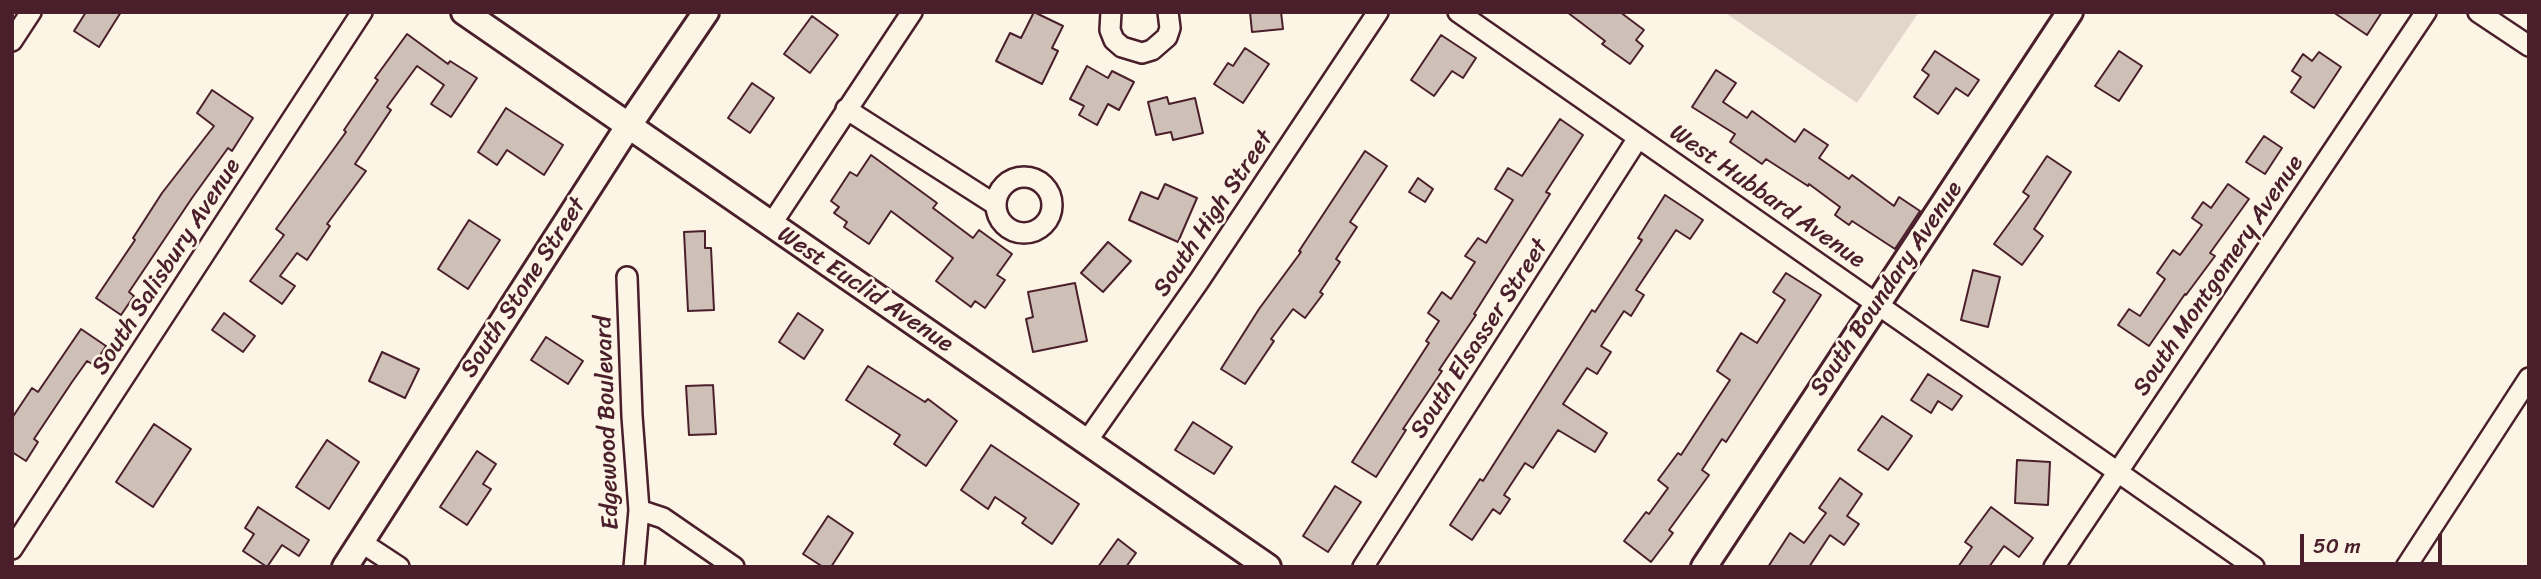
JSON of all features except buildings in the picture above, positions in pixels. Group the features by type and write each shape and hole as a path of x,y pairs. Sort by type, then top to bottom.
{"street":[{"path":"12,41 31,12"},
{"name":"South Salisbury Avenue","path":"12,549 362,12"},
{"name":"West Euclid Avenue","path":"464,12 770,226 1268,567"},
{"name":"South Stone Street","path":"345,567 629,125 706,12"},
{"path":"770,226 912,12"},
{"path":"1111,12 1110,30 1114,40 1122,47 1142,53 1152,50 1167,37 1170,28 1168,12"},
{"name":"South High Street","path":"1087,442 1199,281 1378,12"},
{"name":"West Hubbard Avenue","path":"1458,12 2254,567"},
{"name":"South Boundary Avenue","path":"1704,567 2070,12"},
{"name":"South Montgomery Avenue","path":"2054,567 2426,12"},
{"path":"2479,12 2529,46"},
{"path":"846,109 996,205"},
{"name":"South Elsasser Street","path":"1363,567 1638,138"},
{"name":"Edgewood Boulevard","path":"627,278 632,416 639,510 634,567"},
{"path":"2406,567 2529,378"},
{"path":"639,510 663,518 734,567"},
{"path":"361,542 399,567"}],"shaded area":[{"path":"1724,12 1919,12 1857,103"}]}
